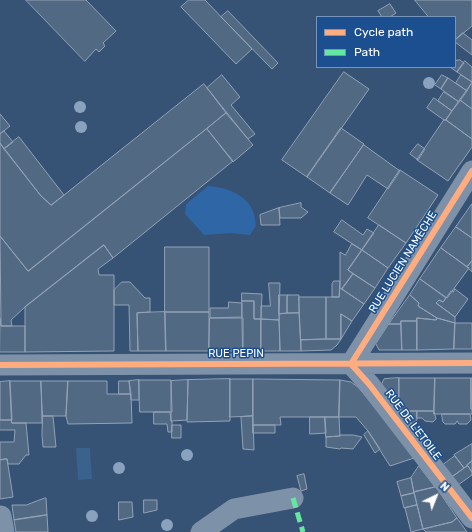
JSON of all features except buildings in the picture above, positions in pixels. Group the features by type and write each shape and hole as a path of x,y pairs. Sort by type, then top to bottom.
{"street":[{"name":"RUE LUCIEN NAMÊCHE","path":"351,364 472,171"},
{"name":"RUE PEPIN","path":"0,365 472,363"},
{"name":"RUE DE L'ETOILE","path":"351,364 369,384 472,518"},
{"path":"201,532 234,509 293,498"},
{"path":"0,517 1,516 4,532"}],"shaded area":[{"path":"208,186 234,192 250,205 254,213 256,226 250,235 231,233 204,235 185,214 186,204"},
{"path":"76,448 90,448 92,479 78,480"}],"marked path":[{"path":"293,498 303,532"}],"cycle path":[{"path":"351,364 472,171"},
{"path":"0,365 472,363"},
{"path":"351,364 369,384 472,518"}]}
